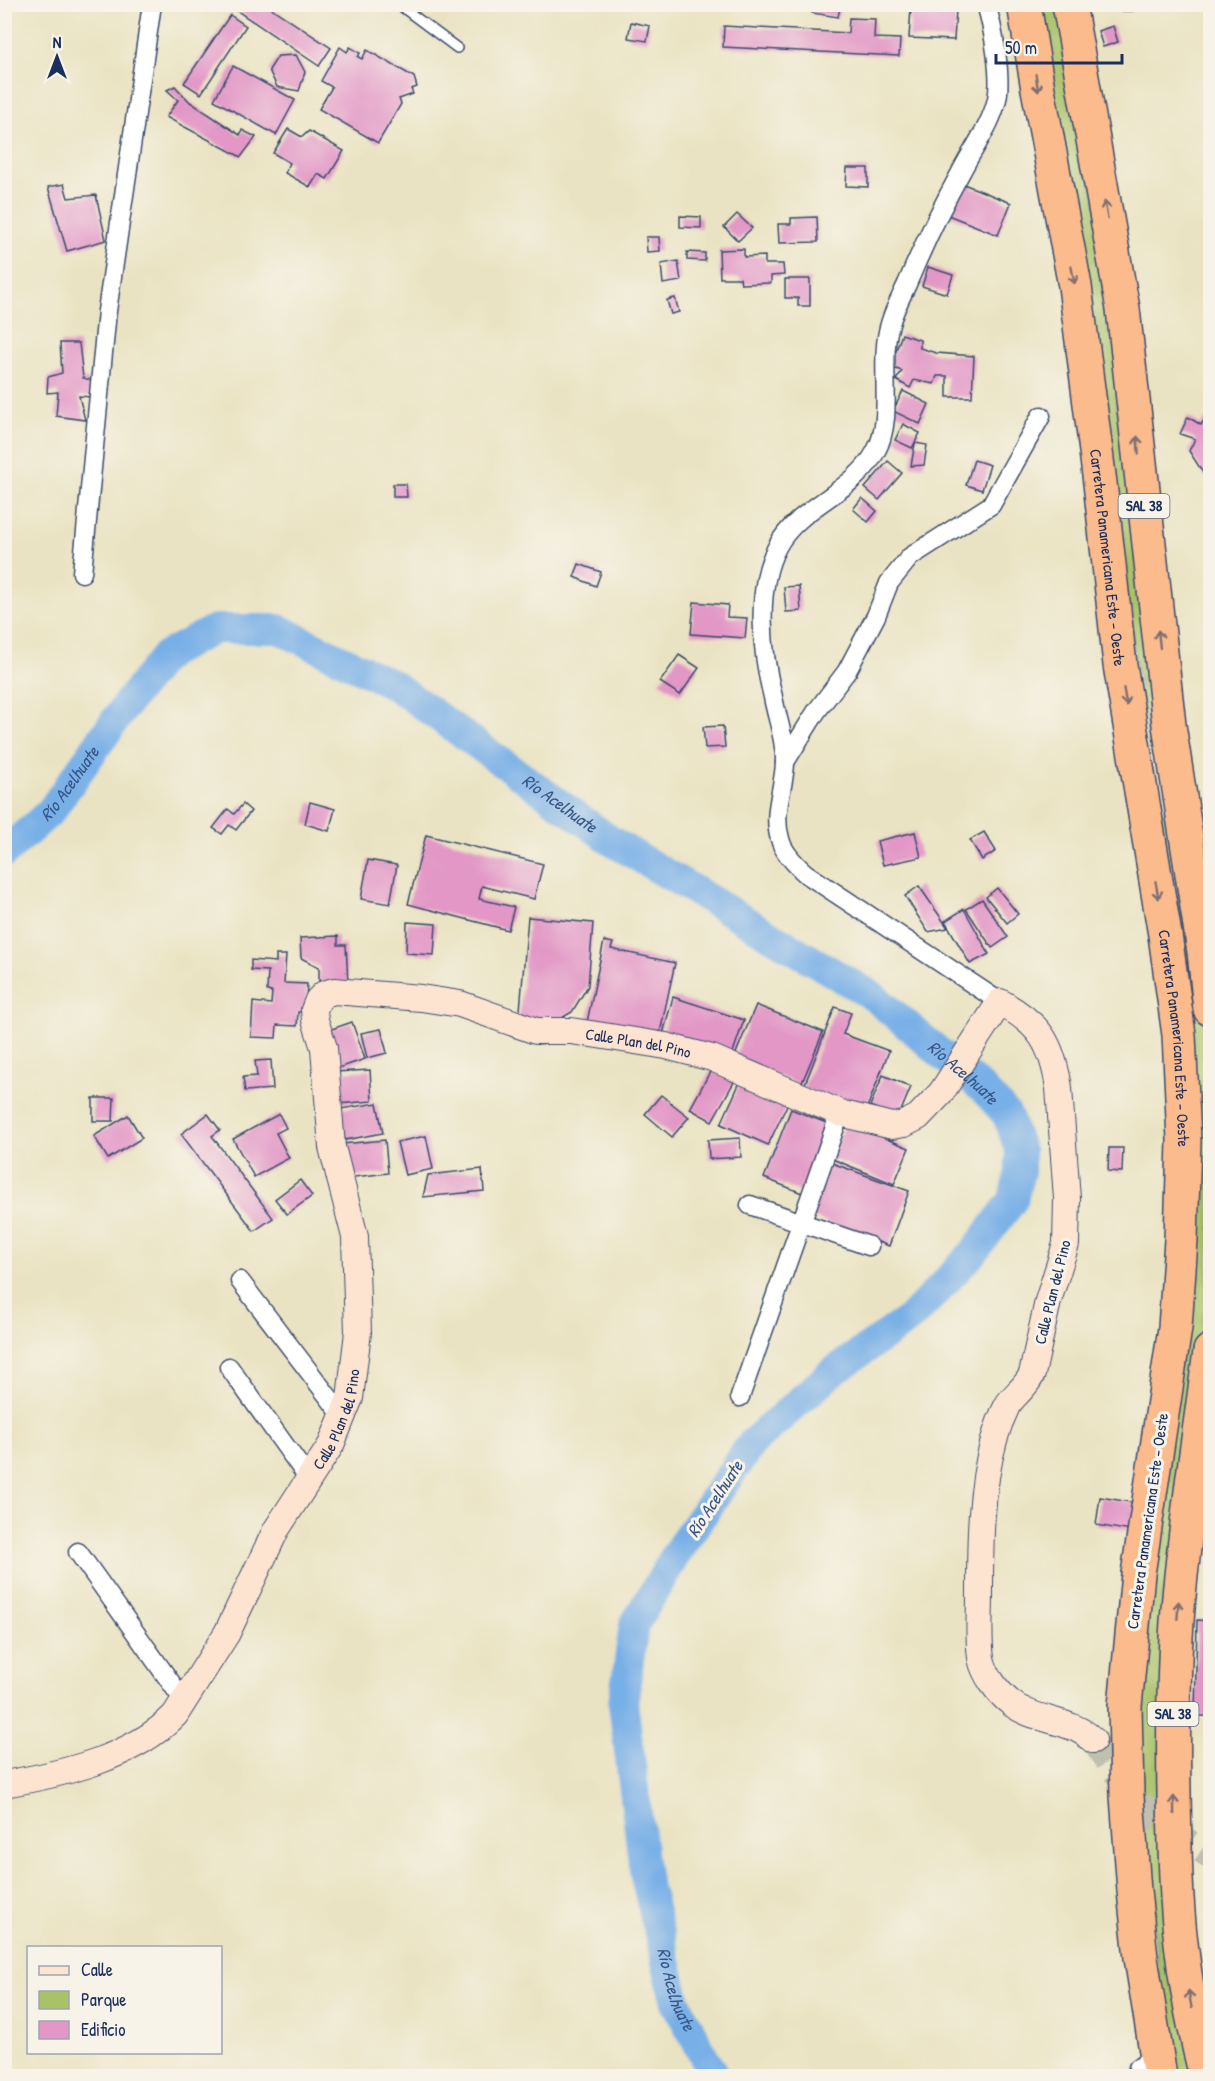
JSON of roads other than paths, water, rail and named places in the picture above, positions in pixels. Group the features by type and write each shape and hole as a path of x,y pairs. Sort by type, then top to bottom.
{"highway":[{"name":"Carretera Panamericana Este - Oeste","path":"1024,4 1075,286 1120,665 1173,985 1179,1035 1184,1140 1175,1328 1138,1574 1125,1706 1127,1796 1150,2069"},
{"name":"SAL 38","path":"1070,4 1123,309 1171,740 1202,941 1210,1009"},
{"path":"1133,746 1141,758 1160,760 1166,755 1171,740"},
{"path":"1144,814 1148,797 1158,793 1174,795 1182,807"},
{"name":"SAL 38","path":"1206,2076 1189,1998 1181,1943 1175,1852 1173,1730 1178,1607 1187,1518 1210,1351"}],"street":[{"path":"82,573 107,311 152,4"},
{"path":"986,4 996,54 998,97 990,121 950,193 889,325 884,431 877,451 862,472 795,524 777,545 767,570 763,616 765,657 781,730 785,762 777,813 780,840 791,859 805,873 1000,1002"},
{"path":"785,762 816,712 847,671 876,616 890,583 910,557 991,505 1041,416"},
{"name":"Calle Plan del Pino","path":"4,1784 40,1778 88,1764 144,1741 175,1715 227,1633 276,1530 331,1445 350,1398 358,1332 355,1237 332,1147 324,1048 314,1010 318,1000 324,994 334,991 421,998 460,1004 536,1031 570,1031 691,1052 712,1058 840,1113 892,1126 904,1124 918,1117 941,1093 1000,1002 1022,1014 1037,1027 1049,1047 1056,1071 1067,1199 1066,1244 1048,1301 1032,1374 1028,1383 1008,1405 994,1439 987,1472 980,1564 981,1660 989,1679 1011,1703 1036,1715 1084,1731 1093,1740"},
{"path":"740,1397 840,1113"},
{"path":"750,1205 869,1246"},
{"path":"240,1281 343,1416"},
{"path":"229,1368 309,1479"},
{"path":"78,1552 184,1701"}],"lane":[{"path":"398,4 458,48"}],"waterway":[{"name":"Río Acelhuate","path":"4,853 50,812 128,702 166,655 215,629 279,629 394,685 613,842 874,997 984,1090 1007,1115 1020,1151 1020,1171 1013,1200 974,1252 912,1317 831,1373 752,1443 681,1546 634,1625 623,1703 645,1876 676,2002 714,2076"}],"tunnel":[{"path":"1093,1740 1125,1785 1147,1810 1210,1856"}]}
